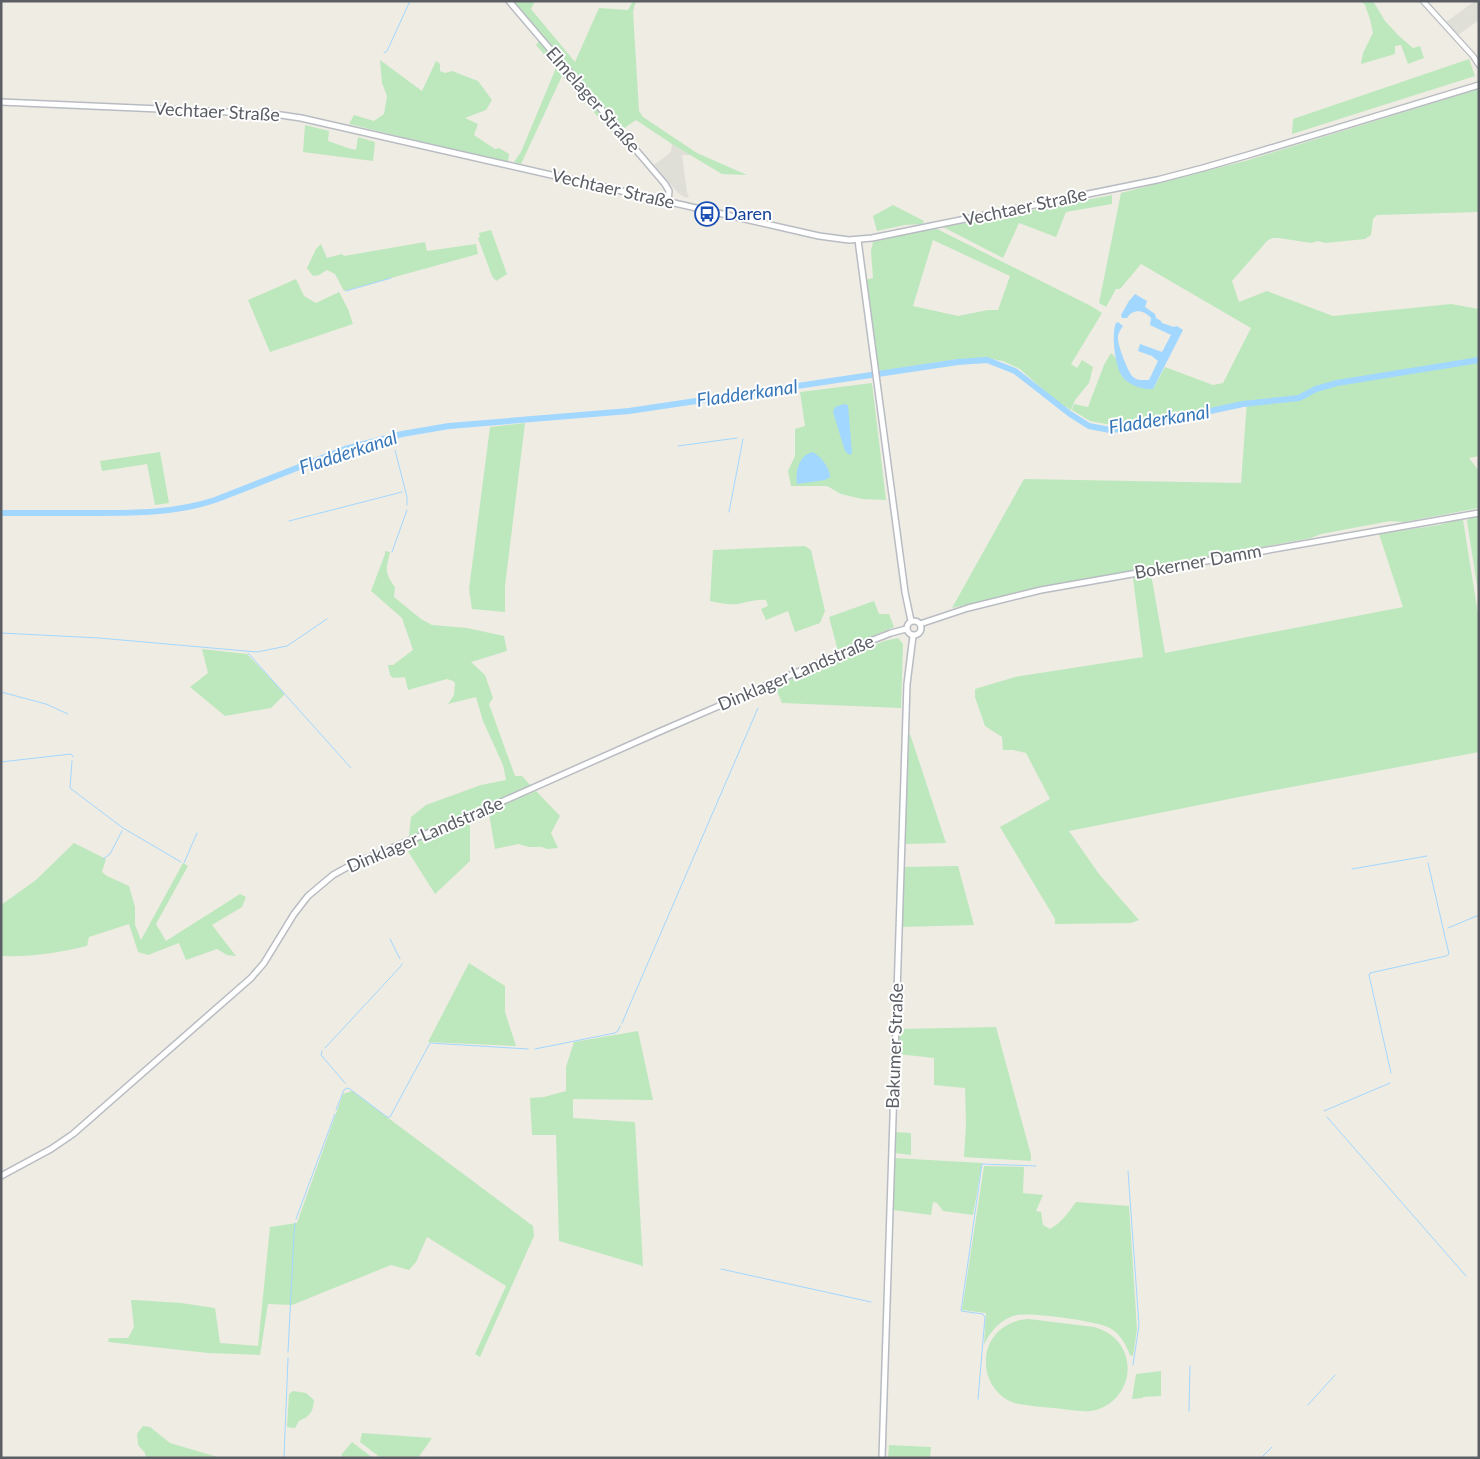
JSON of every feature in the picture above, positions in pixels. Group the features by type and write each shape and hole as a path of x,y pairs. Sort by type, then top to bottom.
{"main road":[{"name":"Elmelager Straße","path":"509,1 665,184 669,190 668,202"},
{"name":"Vechtaer Straße","path":"1,102 287,116 819,236 842,240 858,240 1182,174 1479,85"},
{"path":"858,240 905,592 911,621"},
{"name":"Bokerner Damm","path":"920,624 968,608 1042,590 1479,513"},
{"path":"915,620 920,624 921,630 913,636 906,629 911,621 915,620"},
{"name":"Dinklager Landstraße","path":"1,1176 52,1149 73,1134 251,978 264,963 300,905 333,875 353,864 474,814 853,648 906,629"},
{"name":"Bakumer Straße","path":"882,1458 905,732 909,662 913,636"}],"street":[{"path":"1423,1 1479,65"}],"shaded area":[{"path":"1475,1 1479,1 1479,20 1458,35 1446,22"},
{"path":"672,144 691,155 682,155 689,198 678,193 654,165 671,152"}],"green space":[{"path":"513,1 535,1 531,9 575,62 599,8 628,10 633,1 636,1 633,11 639,111 643,117 697,153 747,175 722,174 636,120 623,129"},
{"path":"1361,1 1373,1 1385,21 1399,36 1413,48 1420,46 1424,58 1408,64 1401,45 1395,46 1395,54 1361,64 1363,53 1373,33 1365,5"},
{"path":"539,41 619,133 615,136 562,76 521,164 514,162 521,152 556,68 536,45"},
{"path":"1469,59 1475,76 1292,134 1293,119"},
{"path":"380,60 422,91 436,61 440,64 440,71 445,73 452,71 478,81 492,100 486,110 465,118 478,124 474,135 495,149 499,148 509,154 508,163 349,124 354,115 374,121 384,114 387,96 382,83"},
{"path":"1479,89 1479,212 1377,215 1373,219 1371,235 1365,239 1311,243 1272,238 1267,241 1232,281 1239,302 1267,291 1333,316 1451,304 1479,309 1479,456 1469,458 1479,471 1479,508 1404,522 1390,521 1321,534 1311,538 1038,588 952,608 1024,479 1241,483 1247,401 1141,423 1111,425 1090,421 1072,410 1074,404 1088,407 1104,365 1111,353 1125,380 1144,387 1153,389 1165,367 1213,385 1223,383 1251,328 1141,264 1120,289 1116,289 1106,307 1099,303 1121,193 1245,161"},
{"path":"305,125 329,131 328,141 356,150 358,137 375,142 373,161 303,152"},
{"path":"1112,195 1112,204 1066,212 1056,237 1019,223 1003,258 943,227"},
{"path":"893,205 924,221 922,224 905,225 877,231 873,216"},
{"path":"935,228 1102,313 1071,364 1077,368 1082,360 1093,367 1089,383 1075,400 1071,410 1055,400 1020,369 1003,361 987,358 959,359 880,371 877,369 865,280 873,278 871,251 873,242","holes":["933,240 1010,276 998,310 958,316 913,306"]},
{"path":"491,230 507,274 496,281 492,276 478,238 480,237 479,233"},
{"path":"425,242 427,251 476,244 478,254 344,291 335,274 327,270 313,276 307,268 316,249 321,244 327,258 342,254 344,256"},
{"path":"296,279 304,296 316,303 339,292 353,324 270,352 248,300"},
{"path":"872,383 886,500 862,499 841,494 827,486 791,486 788,471 795,456 795,429 805,426 800,392"},
{"path":"525,423 505,586 505,612 472,609 469,589 490,427"},
{"path":"160,452 169,503 155,505 147,464 102,471 100,461"},
{"path":"1479,516 1479,598 1467,521 1469,518"},
{"path":"1463,520 1479,620 1479,752 1069,831 1099,874 1139,920 1131,923 1055,924 1055,919 1000,827 1050,799 1026,753 1003,750 1002,737 985,726 975,697 975,689 1015,677 1143,657 1133,578 1151,574 1165,653 1403,607 1379,534 1439,525"},
{"path":"805,546 811,550 825,611 820,623 795,632 788,611 766,620 761,609 768,606 766,600 755,600 738,604 710,601 713,550"},
{"path":"385,551 390,552 387,571 395,587 394,597 421,619 432,625 467,628 504,636 507,651 471,662 485,675 493,698 489,704 515,776 522,776 531,786 410,837 411,817 426,805 481,785 506,780 503,765 483,721 476,697 448,704 454,695 455,683 453,681 447,679 408,690 405,677 393,678 390,675 388,665 393,665 413,650 402,618 371,591"},
{"path":"874,601 879,614 889,614 894,627 838,651 829,617"},
{"path":"898,638 903,644 901,708 782,703 775,686 884,641"},
{"path":"202,649 247,654 285,694 271,708 225,716 190,687 208,673"},
{"path":"910,734 946,843 905,844 908,736"},
{"path":"536,791 560,816 551,833 558,848 547,849 518,844 495,849 489,813 470,821 470,861 435,894 406,848 348,875 354,868"},
{"path":"74,843 106,859 102,872 129,886 135,907 135,925 141,940 183,863 188,866 156,924 166,941 240,894 246,897 242,907 212,925 236,956 227,955 217,949 186,960 179,943 148,955 138,952 129,924 89,937 87,946 44,954 1,956 1,905 36,880"},
{"path":"958,866 974,925 902,927 904,867"},
{"path":"469,963 505,986 505,1012 516,1046 428,1042"},
{"path":"996,1027 1031,1155 1031,1161 964,1157 966,1124 965,1088 934,1085 934,1058 898,1054 899,1029"},
{"path":"638,1031 653,1100 573,1099 573,1118 635,1122 643,1266 559,1241 556,1135 532,1135 530,1098 544,1097 566,1091 566,1067 574,1042"},
{"path":"352,1091 533,1226 534,1236 480,1357 475,1354 506,1286 427,1237 416,1262 409,1270 391,1265 292,1305 268,1304 260,1355 208,1353 108,1342 109,1338 128,1338 134,1327 131,1300 135,1300 181,1303 215,1308 220,1343 258,1346 270,1227 297,1223 343,1094"},
{"path":"895,1132 911,1133 911,1155 894,1153"},
{"path":"894,1158 982,1163 973,1215 943,1211 937,1203 933,1202 931,1215 893,1210"},
{"path":"984,1166 1024,1167 1023,1193 1043,1195 1036,1211 1041,1212 1043,1225 1050,1229 1067,1214 1076,1202 1129,1206 1137,1329 1133,1356 1130,1355 1120,1336 1114,1330 1103,1325 1079,1320 1024,1314 1002,1322 993,1330 984,1345 986,1313 962,1310"},
{"path":"1029,1319 1094,1327 1105,1331 1114,1338 1124,1351 1128,1366 1125,1384 1121,1391 1108,1404 1100,1409 1091,1411 1019,1404 1000,1395 988,1377 986,1363 989,1345 998,1332 1005,1327 1020,1320"},
{"path":"1161,1371 1161,1396 1132,1399 1136,1374"},
{"path":"293,1391 306,1393 314,1400 311,1413 299,1421 295,1428 287,1427 289,1394"},
{"path":"143,1426 150,1427 170,1443 221,1458 146,1458 145,1453 138,1445 137,1434"},
{"path":"362,1433 432,1438 418,1458 381,1458 360,1442"},
{"path":"352,1442 373,1458 344,1458 341,1455"},
{"path":"889,1445 931,1447 930,1458 888,1458"}],"water":[{"path":"1135,294 1147,301 1145,307 1155,314 1156,318 1162,323 1174,327 1177,326 1183,330 1153,389 1145,389 1128,382 1122,376 1116,357 1114,334 1116,323 1118,322 1123,326 1118,334 1118,341 1128,370 1135,378 1149,380 1158,361 1152,356 1138,351 1140,344 1162,352 1171,335 1150,325 1151,318 1142,312 1135,311 1127,318 1122,318 1121,315"},
{"path":"844,404 848,405 852,453 850,455 845,451 833,412 835,407"},
{"path":"812,452 824,462 830,477 825,480 797,484 797,474 801,460"}],"waterway":[{"path":"384,53 387,51 410,1"},
{"path":"346,291 391,278"},
{"name":"Fladderkanal","path":"1,513 125,513 185,508 215,500 345,449 402,434 449,426 629,411 958,362 987,360 1015,371 1070,414 1089,426 1110,430 1131,428 1243,404 1299,398 1316,389 1337,383 1479,360"},
{"path":"678,446 737,438"},
{"path":"729,512 743,439"},
{"path":"395,450 407,497 407,505"},
{"path":"289,521 402,492"},
{"path":"392,552 407,510"},
{"path":"1,633 99,638 257,652 287,646 327,619"},
{"path":"248,653 351,768"},
{"path":"1,692 46,704 68,714"},
{"path":"622,1023 758,708"},
{"path":"1,762 71,754 73,757"},
{"path":"72,761 70,788 123,828 181,862"},
{"path":"103,859 110,854 122,831"},
{"path":"184,863 197,833"},
{"path":"1352,869 1427,856"},
{"path":"1391,1073 1369,975 1370,973 1449,954 1428,863"},
{"path":"1448,928 1479,915"},
{"path":"390,939 400,959"},
{"path":"325,1048 402,964"},
{"path":"535,1049 615,1033 620,1026"},
{"path":"336,1110 344,1090 347,1088 387,1117 390,1117 430,1043 528,1049"},
{"path":"322,1051 321,1055 345,1083"},
{"path":"1324,1111 1390,1083"},
{"path":"296,1219 335,1114"},
{"path":"1327,1117 1466,1276"},
{"path":"978,1399 985,1317 983,1314 961,1311 982,1164 1036,1166"},
{"path":"1128,1171 1139,1325 1133,1365"},
{"path":"288,1352 295,1223"},
{"path":"721,1269 871,1302"},
{"path":"284,1458 288,1358"},
{"path":"1189,1411 1190,1366"},
{"path":"1308,1405 1335,1375"},
{"path":"885,1445 885,1458"},
{"path":"1262,1457 1272,1447"}],"place":[{"name":"Daren","path":"707,214"}]}
